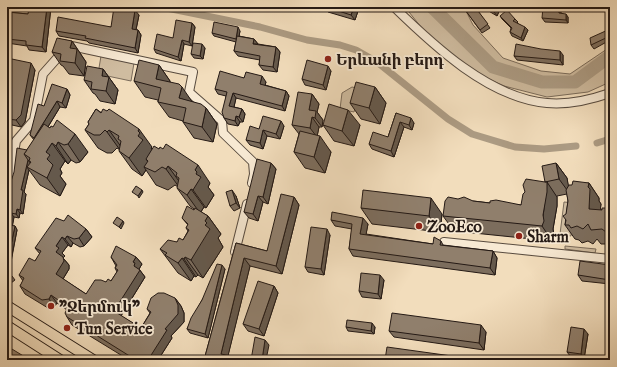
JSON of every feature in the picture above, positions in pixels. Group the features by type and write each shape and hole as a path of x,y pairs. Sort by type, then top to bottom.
{"main road":[{"path":"7,306 80,356 92,360"},
{"path":"7,326 60,360"}],"street":[{"path":"394,7 432,43 476,76 512,95 547,103 580,102 610,93"},
{"path":"555,7 581,7"},
{"path":"7,191 16,141 34,120 43,74 59,56 62,44 193,72 189,92 222,121 223,133 253,162 254,174 233,260"},
{"path":"444,242 610,259"}],"shaded area":[{"path":"405,7 464,7 473,25 503,58 541,71 570,74 610,47 610,82 588,92 547,97 504,86 478,74 429,37"},
{"path":"101,56 134,63 131,81 98,74"},
{"path":"352,87 361,89 354,112 340,109 342,93"},
{"path":"564,202 575,203 571,236 560,234"},
{"path":"565,246 596,249 595,253 565,249"}],"building":[{"path":"29,7 47,7 42,47 26,45 26,41 7,39 7,12 28,14"},
{"path":"114,7 135,10 132,29 138,30 135,48 85,38 86,36 56,31 58,17 111,27"},
{"path":"326,7 354,7 351,15"},
{"path":"463,7 475,7 488,24 480,30"},
{"path":"486,7 497,7 494,12"},
{"path":"543,7 558,9 559,13 566,14 566,20 542,18"},
{"path":"507,10 515,19 513,21 525,27 521,38 510,32 512,28 500,16"},
{"path":"176,20 192,23 189,42 182,40 178,57 154,49 157,34 173,38"},
{"path":"214,22 238,27 236,39 212,33"},
{"path":"610,29 610,36 591,45 590,38"},
{"path":"237,36 254,39 253,44 276,47 273,67 259,65 260,56 234,51"},
{"path":"57,38 72,41 70,48 77,49 75,63 60,61 61,54 52,52"},
{"path":"193,43 202,44 200,56 191,54"},
{"path":"516,44 560,51 560,60 514,56"},
{"path":"7,58 31,63 21,115 16,120 7,119 11,99 7,98"},
{"path":"139,60 159,65 156,79 179,84 182,87 179,98 201,104 206,108 202,127 183,122 186,108 158,102 161,88 134,81"},
{"path":"307,60 328,66 323,85 302,79"},
{"path":"87,66 103,69 102,76 109,77 106,91 91,89 92,82 84,80"},
{"path":"220,71 244,78 246,72 262,76 260,84 286,91 282,106 233,93 229,106 242,109 239,117 236,116 235,121 224,118 222,112 227,92 215,89"},
{"path":"356,82 375,87 369,108 350,103"},
{"path":"52,84 67,89 62,103 57,101 34,138 30,135 38,104 44,106"},
{"path":"298,92 312,94 309,110 316,111 315,118 312,117 310,128 292,125"},
{"path":"329,104 348,110 342,131 323,125"},
{"path":"96,109 101,113 103,109 107,111 109,109 139,129 138,131 140,133 138,136 143,140 129,158 119,151 121,141 118,139 119,136 109,130 107,132 105,130 100,135 94,135 85,130"},
{"path":"396,113 411,118 409,125 400,122 391,151 369,144 373,132 388,137"},
{"path":"263,116 281,121 276,134 263,130 260,143 246,140 250,126 259,129"},
{"path":"57,120 75,134 68,144 64,145 58,142 56,146 52,143 46,152 50,155 47,159 53,165 47,178 27,167 31,162 29,161 30,158 24,154 44,124 50,128 51,126 53,127"},
{"path":"300,131 320,136 314,157 294,152"},
{"path":"166,144 198,165 195,170 197,172 196,174 201,177 193,190 191,189 187,195 177,188 179,178 176,176 177,173 168,166 166,169 162,167 155,172 144,167 148,161 146,159 154,146 159,149 160,147 163,149"},
{"path":"17,148 27,150 24,154 28,160 21,190 23,190 20,210 17,209 16,214 11,213 9,225 15,226 7,264 7,200 8,191 14,172"},
{"path":"257,159 271,163 263,197 258,196 253,214 244,212"},
{"path":"556,163 559,179 545,182 542,166"},
{"path":"610,170 610,185 608,185"},
{"path":"526,179 547,182 547,192 543,215 544,221 542,226 443,216 445,201 448,197 458,199 464,197 473,201 490,203 490,201 496,200 521,205 523,194 525,192 523,185"},
{"path":"573,181 589,183 589,209 602,210 602,208 610,207 610,229 606,232 602,229 591,230 588,224 583,229 577,226 571,228 569,225 565,225 566,220 563,216 566,214 568,201 566,190 569,185 572,185"},
{"path":"136,186 142,190 138,196 132,192"},
{"path":"232,190 236,203 230,206 226,192"},
{"path":"363,190 431,198 429,216 361,208"},
{"path":"281,194 294,197 276,266 244,258 221,354 236,357 235,360 204,360 236,243 267,251"},
{"path":"187,206 194,210 195,208 208,216 205,221 207,223 205,225 210,229 191,260 185,257 178,263 165,255 167,253 160,249 168,240 177,242 179,238 183,240 189,230 186,228 188,224 182,218"},
{"path":"332,212 363,218 360,234 433,244 434,237 441,241 440,245 493,251 490,268 349,249 352,224 331,220"},
{"path":"68,215 86,229 79,238 74,239 67,236 65,239 62,237 56,246 59,248 56,252 63,257 64,261 56,274 86,294 95,280 106,282 108,279 111,281 118,270 115,268 117,265 111,257 116,246 136,257 133,262 135,263 134,266 140,270 114,311 141,328 151,312 147,309 151,298 158,293 164,293 175,298 178,305 178,314 165,329 167,330 148,360 136,360 67,317 65,313 68,307 51,295 49,299 42,300 20,286 24,278 19,275 29,258 35,261 41,251 35,248 56,218 64,221"},
{"path":"117,217 123,221 119,227 113,223"},
{"path":"311,227 327,229 321,269 305,267"},
{"path":"580,261 610,265 610,280 578,275"},
{"path":"217,264 222,265 205,334 187,329 191,318 202,300"},
{"path":"7,272 12,276 9,279 7,279"},
{"path":"361,273 380,275 378,294 359,291"},
{"path":"258,281 274,286 259,329 243,324"},
{"path":"392,313 481,325 479,343 389,331"},
{"path":"347,320 372,323 371,331 346,327"},
{"path":"571,327 584,329 581,354 567,352"},
{"path":"255,337 265,340 262,360 251,360"},
{"path":"7,346 30,360 7,360"},
{"path":"387,347 459,357 458,360 385,360"}],"waterway":[{"path":"162,7 260,27 307,40 340,45 356,50 377,62 448,119 472,134 515,147 544,149 576,146"},
{"path":"432,7 493,67 542,82 575,82 610,56"},
{"path":"597,143 610,139"}],"place":[{"name":"Երևանի բերդ","path":"328,59"},
{"name":"ZooEco","path":"419,226"},
{"name":"Sharm","path":"519,236"},
{"name":"\"Ջերմուկ\"","path":"51,306"},
{"name":"Tun Service","path":"67,328"}]}
